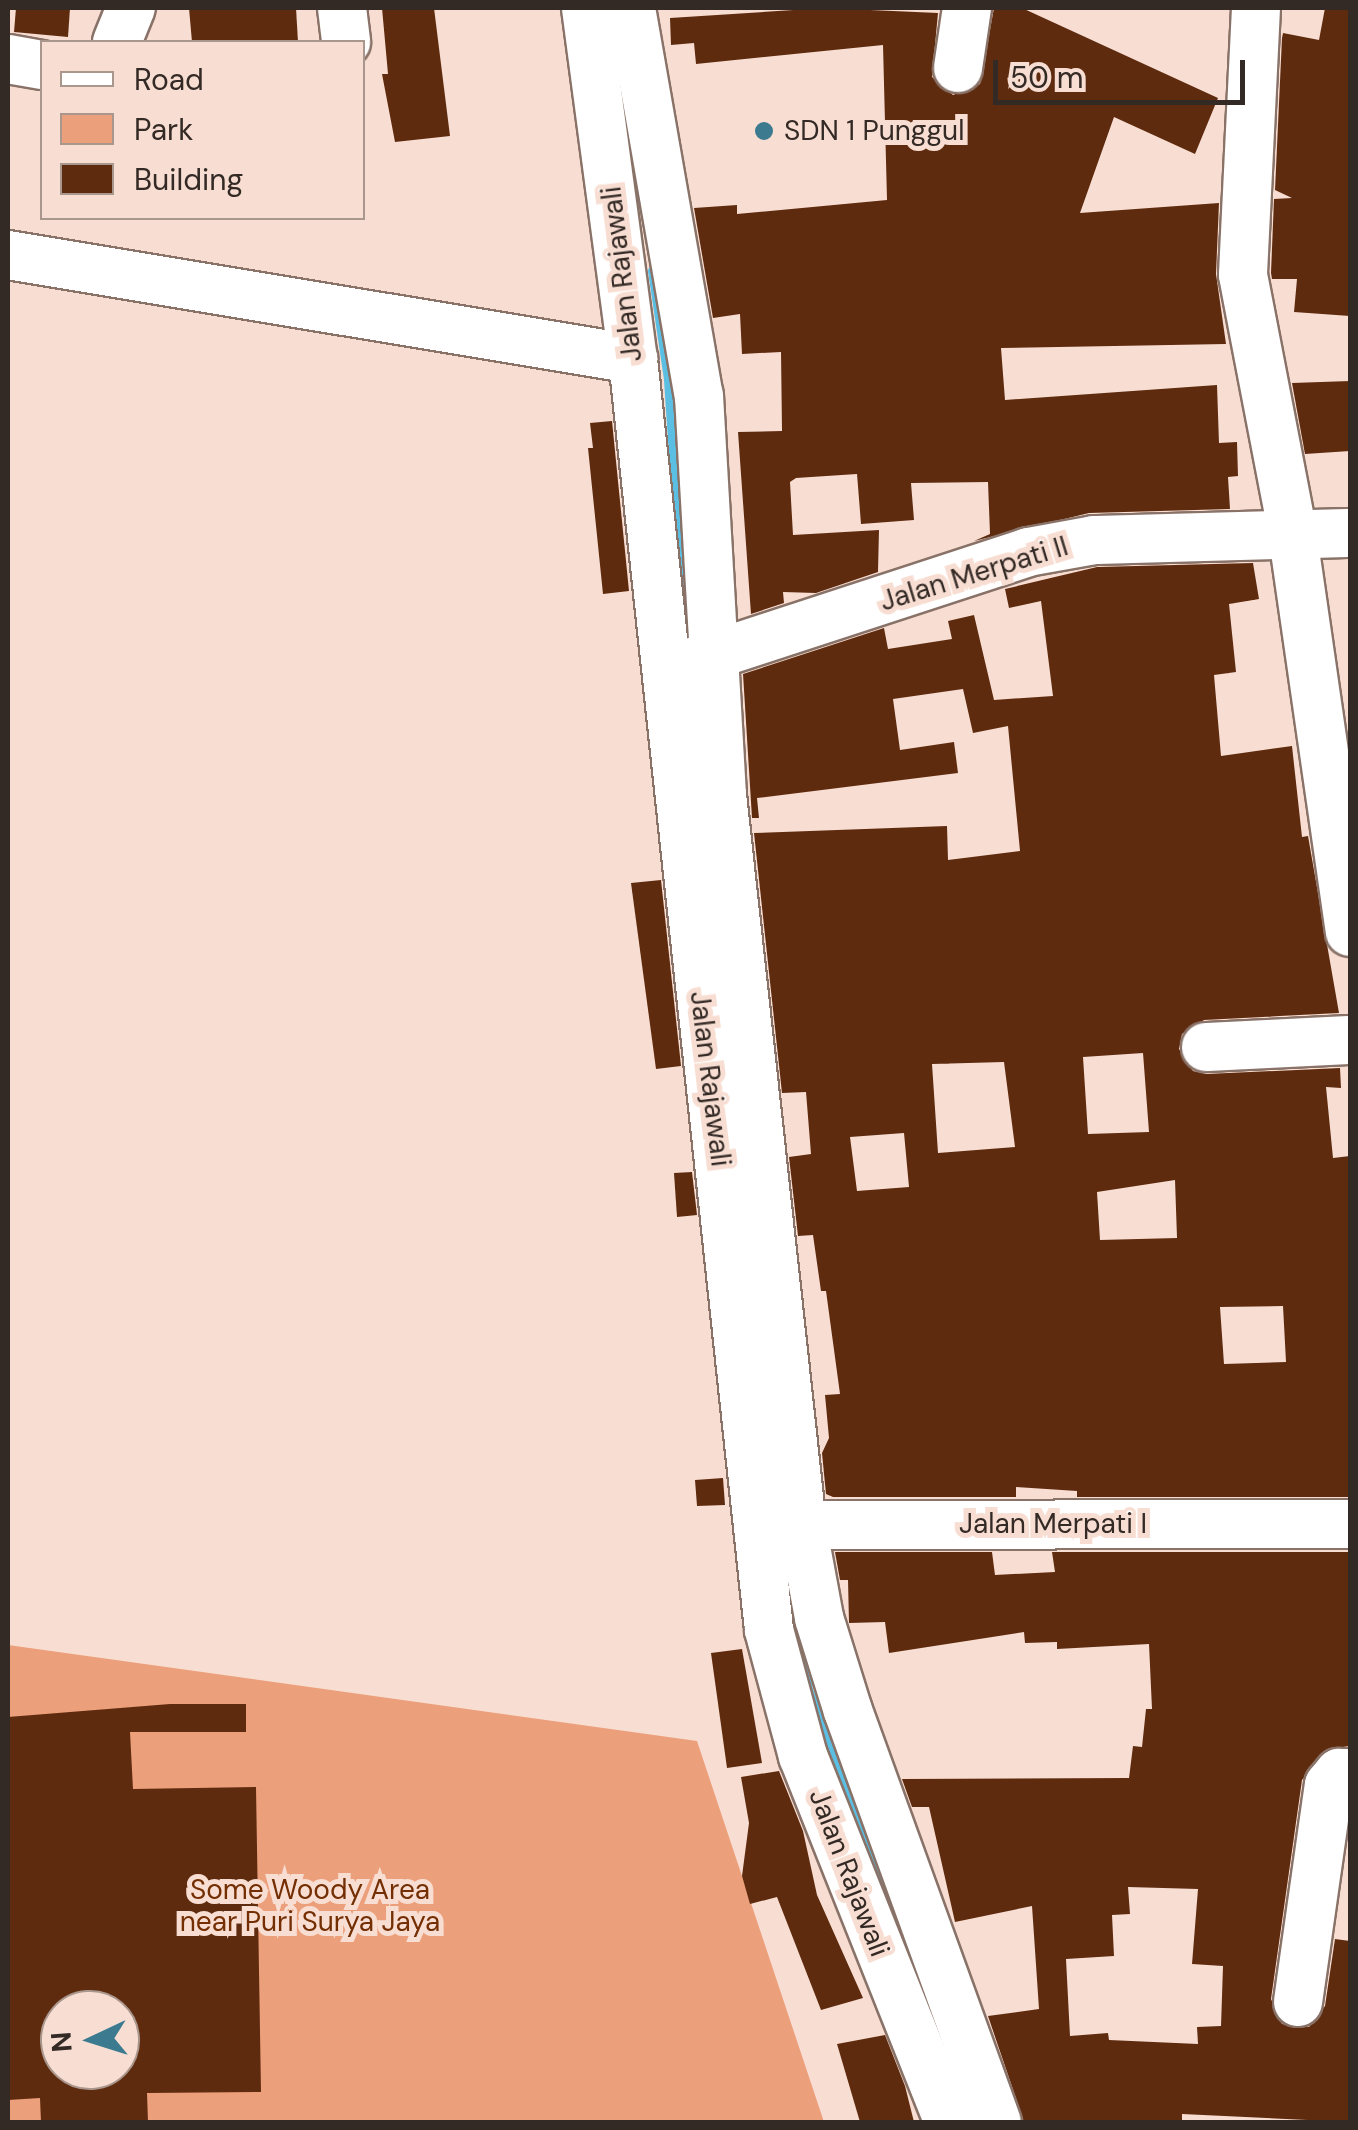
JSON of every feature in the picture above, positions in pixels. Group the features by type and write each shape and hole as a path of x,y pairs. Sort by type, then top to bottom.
{"street":[{"path":"118,40 133,8"},
{"path":"133,8 140,40"},
{"path":"342,8 346,40"},
{"name":"Jalan Rajawali","path":"586,8 630,138 632,358 690,662 779,1525 770,1630 803,1756 948,2122"},
{"path":"630,8 630,138 699,396 690,662"},
{"path":"958,68 967,8"},
{"path":"1256,8 1243,275 1292,530 1347,883 1350,932"},
{"path":"8,60 40,65"},
{"path":"8,255 632,358"},
{"name":"Jalan Merpati II","path":"690,662 1028,552 1094,540 1292,530 1350,533"},
{"path":"1206,1047 1350,1040"},
{"name":"Jalan Merpati I","path":"779,1525 1350,1524"},
{"path":"779,1525 819,1618 848,1711 997,2122"},
{"path":"1298,2002 1329,1785 1339,1772 1350,1774"}],"green space":[{"name":"Some Woody Area near Puri Surya Jaya","path":"8,1645 697,1741 824,2122 8,2122"}],"building":[{"path":"16,8 70,8 68,37 14,32"},
{"path":"189,8 296,8 298,40 192,40"},
{"path":"382,8 434,8 450,136 395,142 382,74 388,74"},
{"path":"825,8 938,13 932,77 953,95 980,84 994,8 1022,8 1218,98 1195,154 1114,117 1080,213 1219,203 1216,274 1226,344 1001,348 1005,400 1217,385 1219,443 1237,442 1238,476 1228,477 1230,509 1089,513 974,541 990,534 988,482 911,483 914,520 861,524 857,474 796,478 790,482 793,535 879,530 878,572 816,593 783,592 784,603 751,614 738,432 782,431 781,352 742,354 740,314 713,318 694,208 737,205 737,214 887,200 883,45 696,64 694,43 671,45 670,18"},
{"path":"1325,8 1350,8 1350,316 1294,312 1297,279 1272,279 1271,273 1274,199 1292,198 1275,190 1283,33 1319,40"},
{"path":"1350,381 1350,451 1305,454 1292,383"},
{"path":"612,421 629,591 603,594 588,448 593,448 590,423"},
{"path":"1253,563 1259,599 1229,604 1236,672 1214,675 1221,756 1292,746 1302,837 1308,836 1339,1013 1204,1020 1182,1034 1179,1049 1193,1071 1206,1074 1340,1068 1341,1088 1326,1087 1333,1158 1350,1156 1350,1497 1077,1497 1077,1491 1016,1487 1016,1497 833,1497 826,1494 822,1453 829,1438 825,1395 840,1394 826,1291 821,1291 813,1235 798,1236 789,1157 811,1154 806,1092 782,1093 754,833 947,826 948,860 1020,851 1008,726 973,733 963,689 893,699 900,750 954,742 958,773 757,798 759,818 752,818 743,674 884,628 888,649 952,639 948,621 974,615 994,700 1053,696 1041,601 1009,608 1005,589 1097,567","holes":["1143,1053 1149,1132 1088,1134 1083,1057","1004,1062 1015,1147 938,1153 932,1064","904,1133 909,1187 857,1191 850,1137","1175,1180 1177,1238 1100,1240 1097,1192","1283,1306 1286,1362 1224,1364 1220,1307"]},
{"path":"661,880 681,1066 656,1069 631,883"},
{"path":"692,1172 697,1215 677,1217 674,1173"},
{"path":"723,1478 725,1505 697,1506 695,1480"},
{"path":"835,1552 992,1552 995,1575 1055,1572 1052,1552 1350,1552 1350,1746 1327,1749 1302,1780 1271,1999 1282,2024 1309,2027 1325,2006 1335,1939 1350,1941 1350,2122 1182,2114 1182,2122 1024,2122 988,2016 1039,2009 1032,1906 955,1922 929,1807 912,1807 902,1779 1129,1778 1133,1746 1142,1747 1146,1709 1152,1709 1149,1644 1057,1649 1057,1642 1025,1643 1024,1632 889,1653 885,1622 849,1623 848,1580 840,1580","holes":["1128,1887 1198,1889 1192,1964 1223,1966 1221,2026 1197,2027 1198,2044 1109,2040 1108,2033 1070,2036 1066,1959 1114,1956 1112,1915 1130,1914"]},
{"path":"742,1649 762,1763 727,1768 711,1653"},
{"path":"170,1704 246,1704 246,1732 130,1732 133,1789 256,1787 261,2092 147,2093 148,2122 41,2122 40,2098 8,2100 8,1717"},
{"path":"779,1771 803,1831 817,1895 863,1998 821,2010 777,1897 750,1904 742,1876 749,1823 741,1777"},
{"path":"885,2035 914,2122 860,2122 837,2044"}],"waterway":[{"path":"653,271 669,380 686,637"},
{"path":"799,1627 808,1690 933,2011"}],"place":[{"name":"SDN 1 Punggul","path":"764,131"}]}
